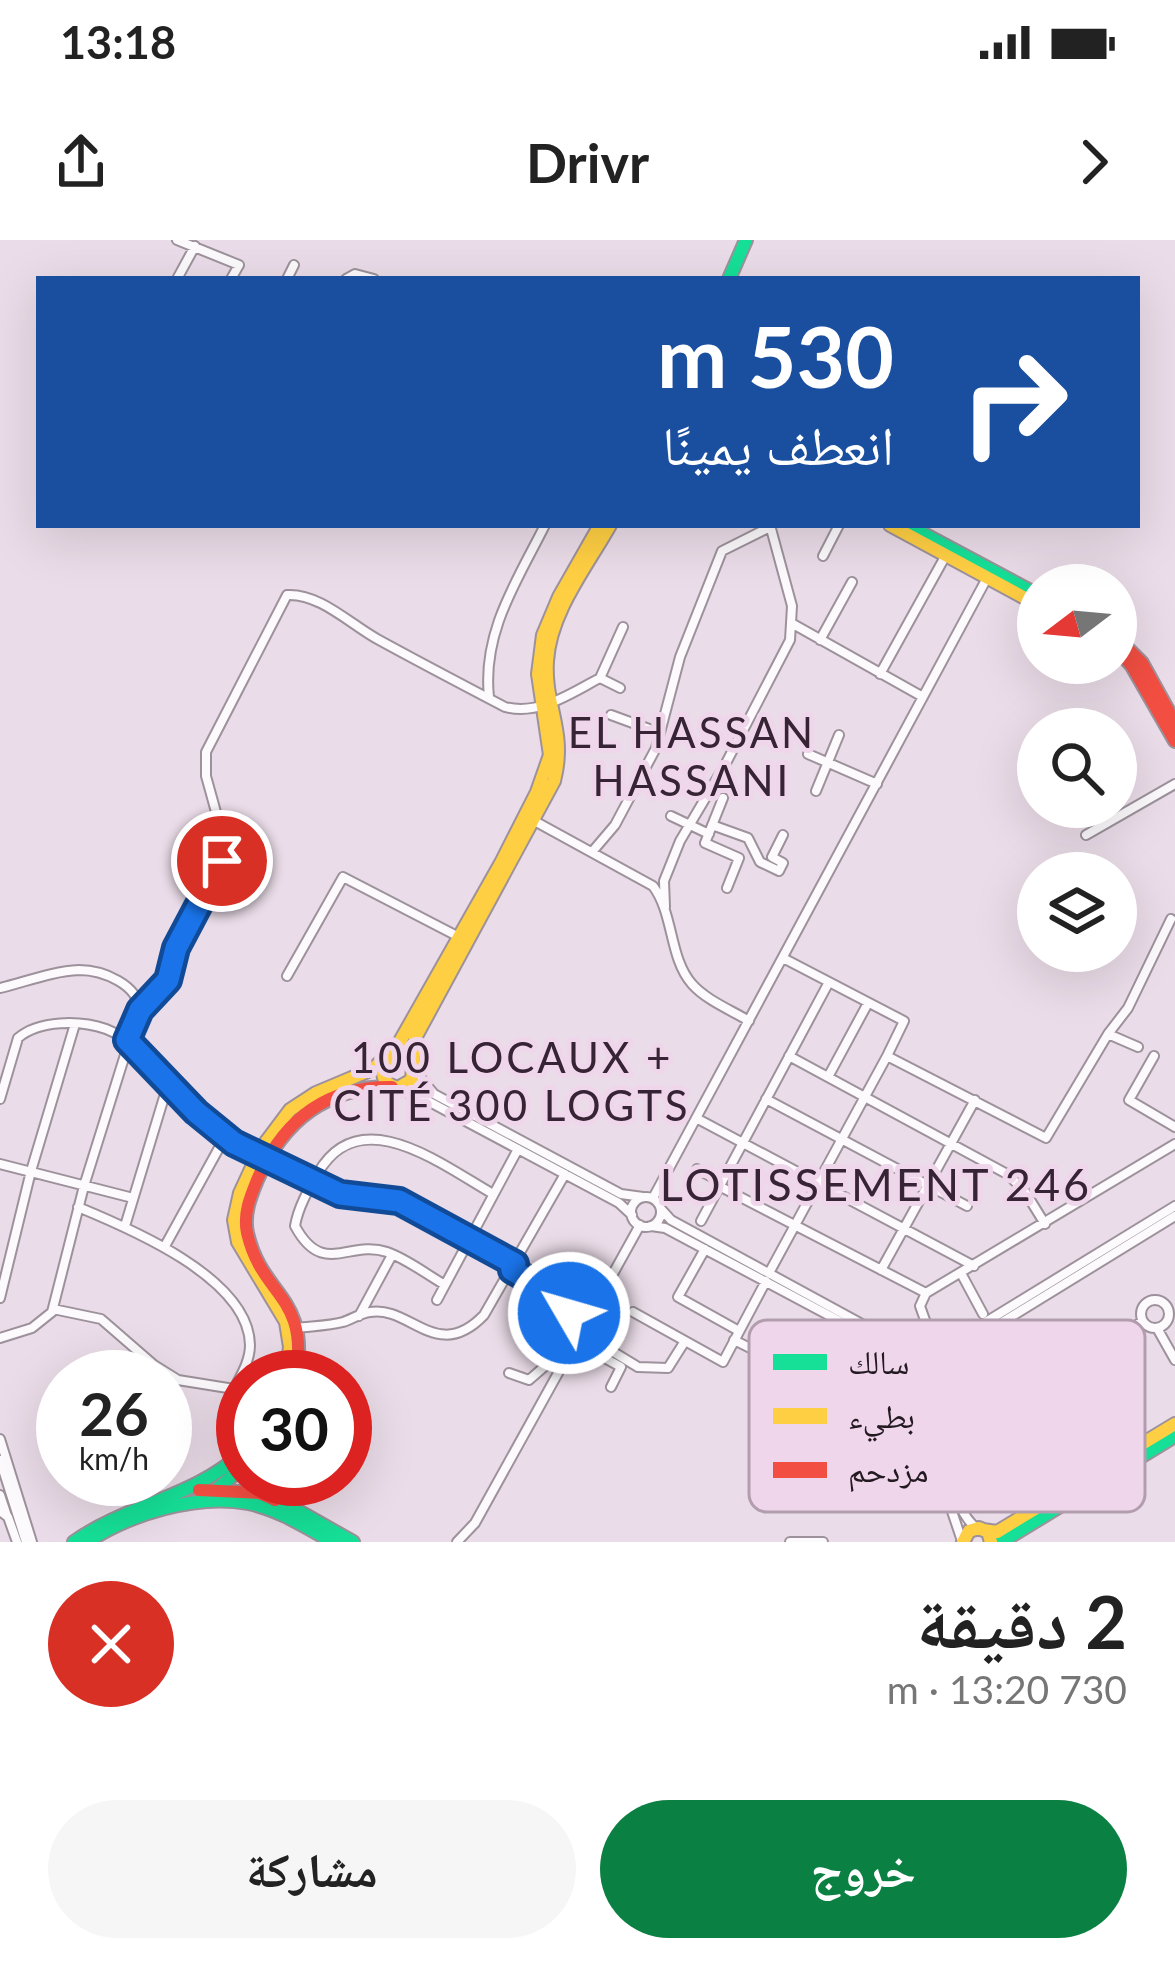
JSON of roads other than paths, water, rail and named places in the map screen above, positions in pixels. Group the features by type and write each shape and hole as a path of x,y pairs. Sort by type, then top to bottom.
{"street":[{"path":"177,240 239,265 233,276"},
{"path":"730,276 746,240"},
{"path":"179,276 195,246"},
{"path":"288,276 294,265"},
{"path":"489,698 488,661 496,623 544,528"},
{"path":"549,703 538,678 540,643 598,528"},
{"path":"301,1350 281,1306 247,1262 236,1235 240,1194 287,1126 307,1108 354,1089 409,1084 415,1038 529,818 550,756 547,663 553,633 608,528"},
{"path":"592,852 626,808 649,764 680,657 722,551 766,528"},
{"path":"665,907 665,877 688,825 776,670 793,624 770,528"},
{"path":"824,556 838,528"},
{"path":"896,528 1017,593"},
{"path":"913,528 1017,584"},
{"path":"880,674 946,555"},
{"path":"632,1215 634,1203 648,1197 696,1118 987,578"},
{"path":"820,640 852,581"},
{"path":"0,1338 42,1323 52,1309 127,1040 140,1010 168,980 176,948 222,861 224,841 206,776 206,752 287,595 322,605 376,639 516,710 549,703 600,678 623,626"},
{"path":"793,624 923,698"},
{"path":"1137,658 1175,723"},
{"path":"1137,675 1175,741"},
{"path":"600,678 620,688"},
{"path":"611,716 660,733"},
{"path":"816,791 839,735"},
{"path":"808,754 877,784"},
{"path":"1137,802 1175,784"},
{"path":"723,798 705,843 739,858 727,887"},
{"path":"670,816 688,825 748,838 760,862 778,871 783,863 772,857 783,835"},
{"path":"529,818 646,880 665,907 688,979 700,992 749,1021"},
{"path":"1086,835 1095,828"},
{"path":"287,976 343,877 464,938"},
{"path":"646,880 665,877"},
{"path":"887,1056 1046,1138 1128,1008 1171,919"},
{"path":"263,1158 281,1120 304,1099 349,1082 386,1059 406,1035 464,938"},
{"path":"632,1312 723,1362 904,1022 783,958"},
{"path":"0,988 86,971 131,988 140,1010"},
{"path":"700,1221 829,982"},
{"path":"828,1077 868,1003"},
{"path":"0,1298 75,1024"},
{"path":"0,1099 18,1038 43,1025 110,1030 127,1040 225,1136 340,1194 399,1201 470,1238 568,1305 564,1343 568,1357"},
{"path":"1108,1034 1138,1047"},
{"path":"386,1059 403,1056 434,1094 622,1194 648,1197 671,1220 840,1320"},
{"path":"789,1056 1016,1180 1046,1224"},
{"path":"1154,1056 1129,1100 1175,1127"},
{"path":"386,1059 382,1076 393,1088 426,1100 619,1203 640,1226"},
{"path":"125,1226 168,1083"},
{"path":"766,1099 967,1206"},
{"path":"881,1270 975,1100"},
{"path":"696,1118 976,1266"},
{"path":"165,1246 225,1136"},
{"path":"445,1285 392,1255 374,1250 328,1256 312,1247 297,1231 296,1222 313,1181 336,1149 381,1139 404,1146 493,1194"},
{"path":"925,1320 920,1306 926,1293 1175,1144"},
{"path":"437,1300 518,1149"},
{"path":"0,1164 133,1198"},
{"path":"697,1169 926,1293"},
{"path":"293,1328 337,1324 380,1312 428,1334 470,1327 484,1315 565,1174"},
{"path":"987,1320 1175,1206"},
{"path":"78,1207 165,1246 202,1272 246,1326 247,1350"},
{"path":"652,1226 660,1219 661,1209"},
{"path":"1006,1320 1175,1216"},
{"path":"640,1226 665,1228 851,1320"},
{"path":"457,1542 476,1523 640,1226"},
{"path":"705,1249 678,1298 749,1345"},
{"path":"359,1316 392,1255"},
{"path":"962,1275 982,1314"},
{"path":"1143,1320 1141,1312 1149,1300 1172,1307 1162,1325 1175,1360"},
{"path":"52,1309 101,1319 178,1380 216,1388"},
{"path":"1145,1321 1162,1325 1175,1338"},
{"path":"292,1350 293,1328"},
{"path":"618,1336 610,1351 638,1367 668,1368 685,1341"},
{"path":"509,1373 529,1380 560,1353 599,1355 621,1367 611,1387"},
{"path":"1145,1442 1175,1424"},
{"path":"1145,1454 1175,1436"},
{"path":"0,1439 29,1542"},
{"path":"0,1460 29,1542"},
{"path":"197,1495 216,1479"},
{"path":"74,1542 94,1537 129,1511 215,1490"},
{"path":"0,1495 17,1542"},
{"path":"197,1495 281,1508 353,1542"},
{"path":"281,1508 333,1542"},
{"path":"952,1512 963,1542"},
{"path":"962,1512 965,1520 984,1533"},
{"path":"963,1542 969,1531 997,1532 1030,1512"},
{"path":"1001,1542 1050,1512"},
{"path":"790,1542 823,1542"}],"district":[{"name":"EL HASSAN HASSANI","path":"692,756"},
{"name":"100 LOCAUX + CITÉ 300 LOGTS","path":"512,1081"},
{"name":"LOTISSEMENT 246","path":"876,1184"}]}
